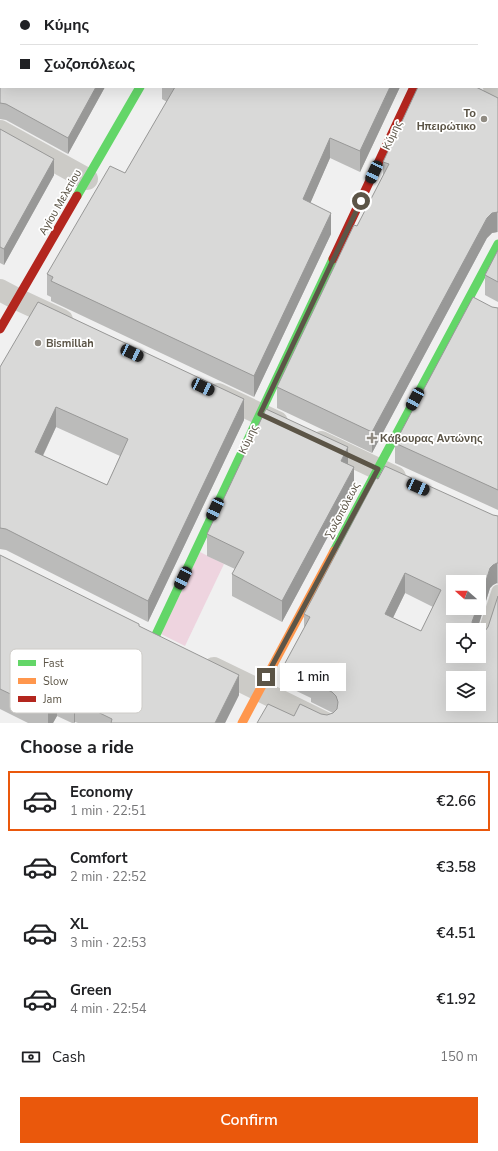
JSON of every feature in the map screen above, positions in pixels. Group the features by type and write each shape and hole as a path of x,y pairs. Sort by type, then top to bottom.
{"street":[{"name":"Αγίου Μελετίου","path":"0,329 9,294 87,179 139,88"},
{"name":"Κύμης","path":"154,638 414,88"},
{"path":"0,131 87,179"},
{"name":"Σωζοπόλεως","path":"242,723 378,469 477,305 498,244"},
{"path":"9,294 82,330"},
{"path":"203,387 413,485"},
{"path":"133,628 175,649"},
{"path":"196,660 326,723"}],"lane":[{"path":"486,627 498,591"}],"shaded area":[{"path":"200,552 224,564 185,646 161,634"}],"building":[{"path":"0,88 95,88 68,138 6,104 0,103"},
{"path":"174,88 390,88 360,151 330,138 303,199 331,213 254,376 51,281 53,277 47,274 110,166 125,173"},
{"path":"418,88 478,88 498,98 498,212 492,213 487,218 372,432 277,387 354,225 357,226 389,164 383,162"},
{"path":"0,129 54,159 4,249 0,247"},
{"path":"498,250 498,282 485,275"},
{"path":"473,297 492,307 498,308 498,490 395,443"},
{"path":"38,302 244,399 148,601 6,529 0,528 0,367","holes":["56,407 128,439 107,485 35,452"]},
{"path":"266,409 348,447 341,461 354,467 282,601 232,574 244,552 207,534"},
{"path":"385,466 498,516 498,563 490,568 486,581 486,575 446,575 446,615 474,615 472,623 446,623 446,663 486,663 486,630 498,596 498,723 257,723 268,704 294,716 300,704 321,714 327,715 333,713 337,709 338,702 336,696 332,692 311,682 312,679 284,665 310,617 304,614 376,478 378,479","holes":["405,573 441,590 421,631 385,614"]},
{"path":"0,555 239,675 215,723 111,723 112,719 100,713 142,713 142,649 10,649 10,694 0,689"}],"traffic: fast":[{"path":"77,196 139,88"},
{"path":"334,551 498,244"},
{"path":"154,639 333,259"}],"traffic: slow":[{"path":"242,723 334,551"}],"traffic: jam":[{"path":"333,259 414,88"},
{"path":"0,329 77,196"}],"place":[{"name":"Το Ηπειρώτικο","path":"484,119"},
{"name":"Bismillah","path":"38,343"},
{"name":"Κάβουρας Αντώνης","path":"372,438"}],"route":[{"path":"266,677 378,469 260,414 361,201"}]}
